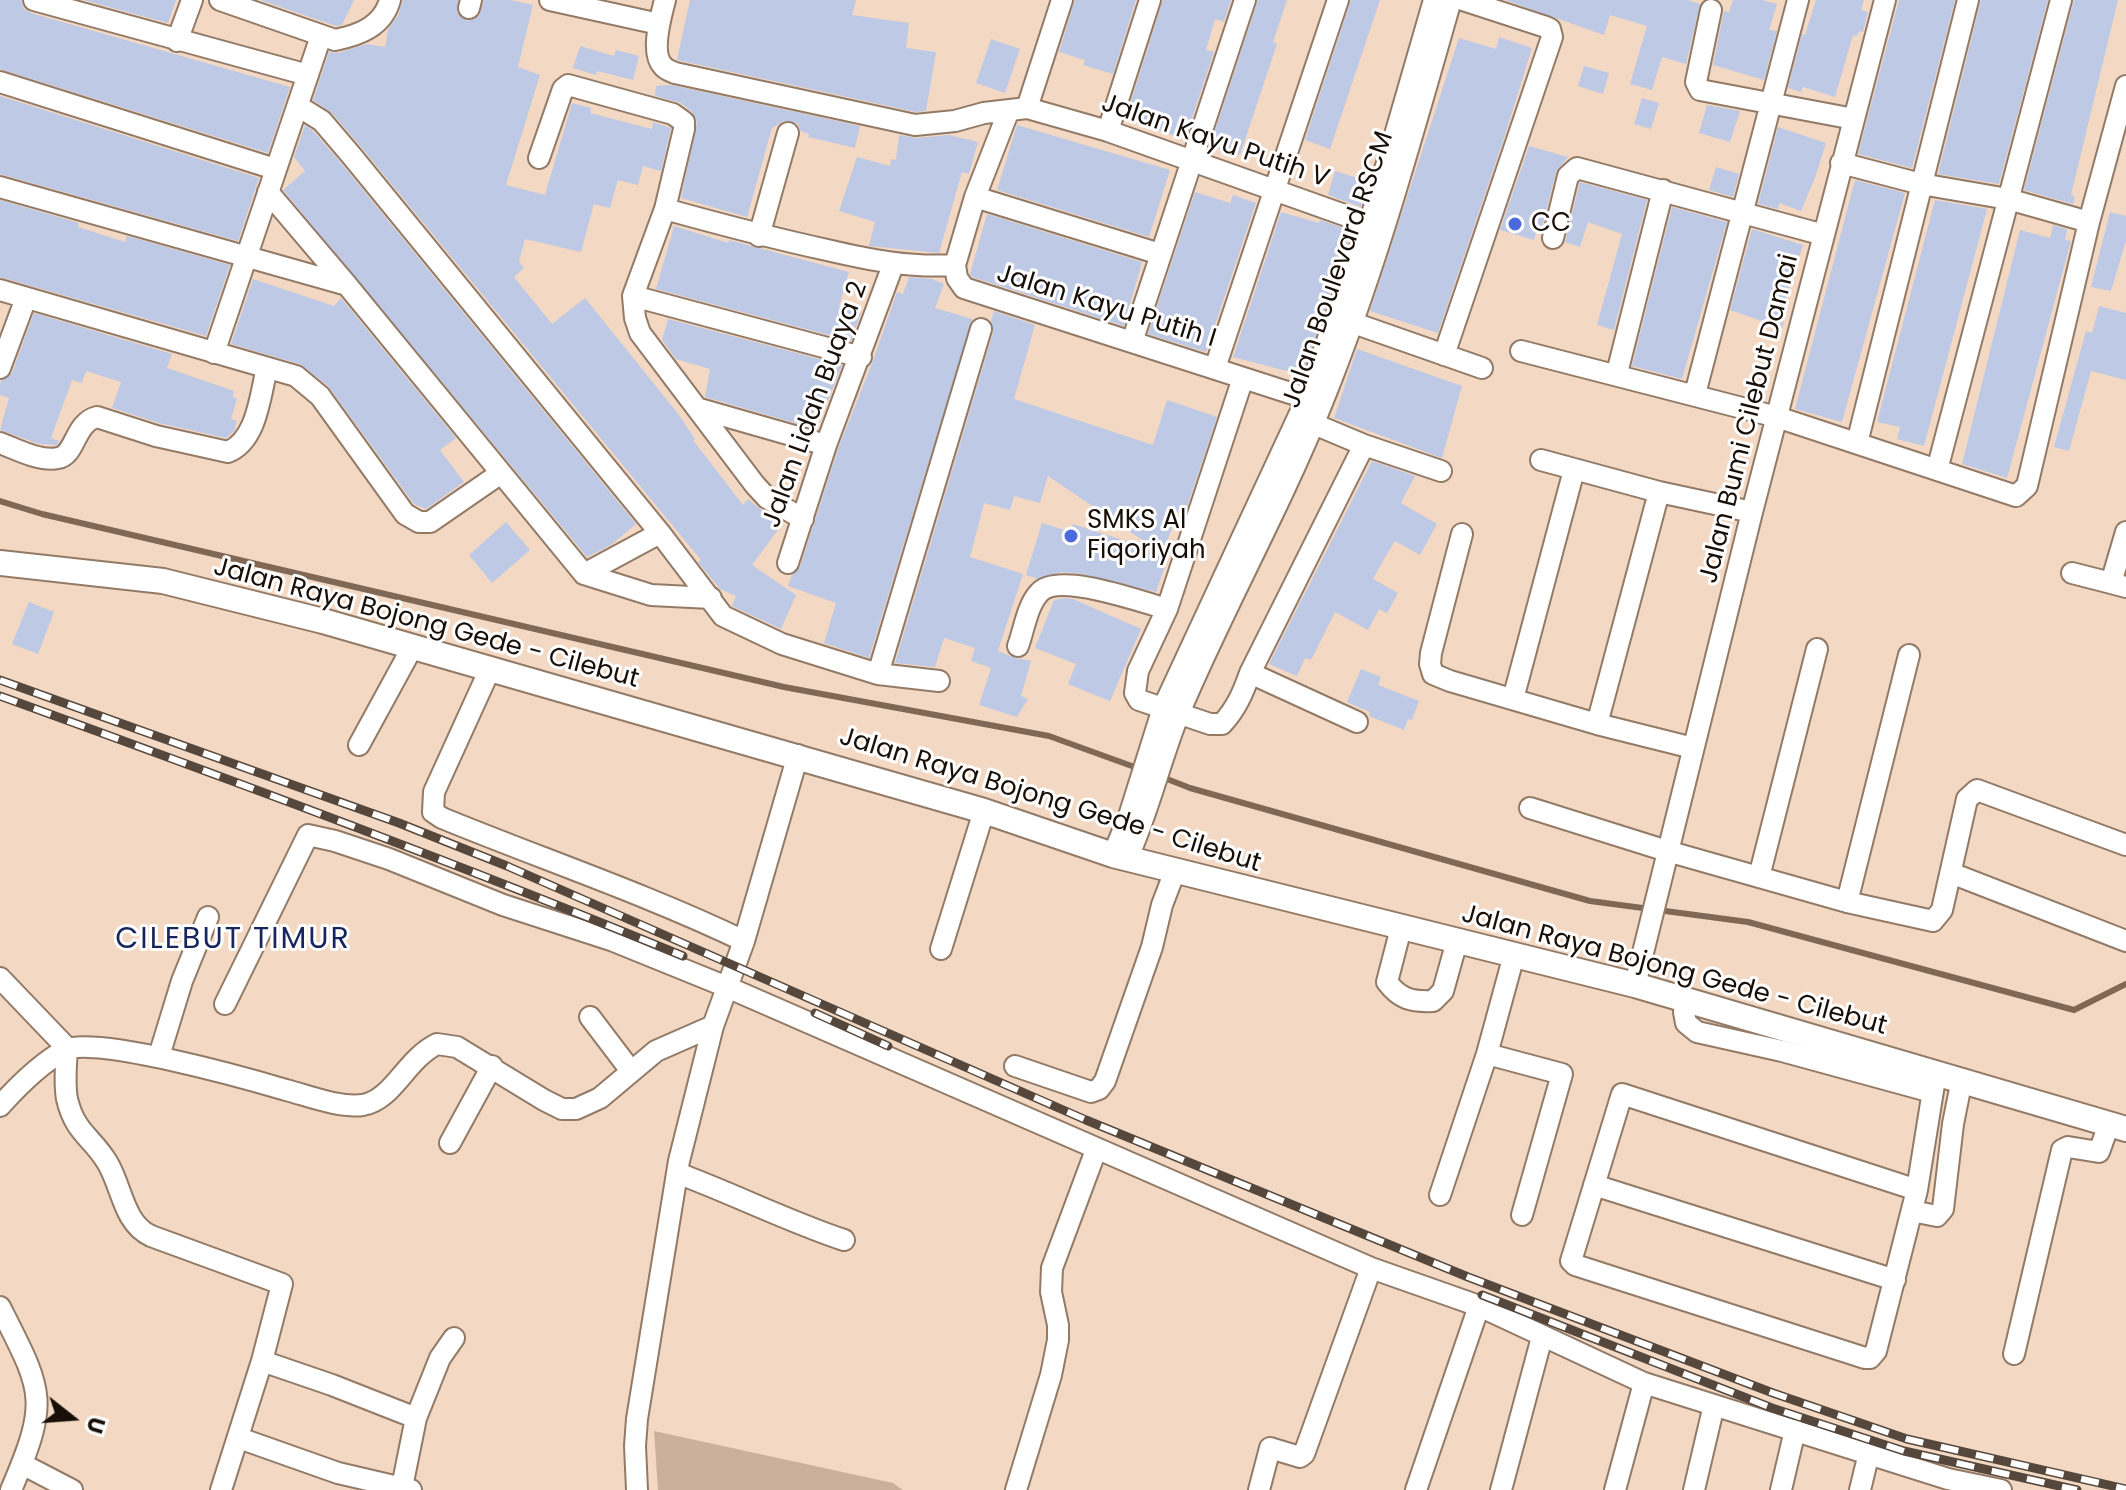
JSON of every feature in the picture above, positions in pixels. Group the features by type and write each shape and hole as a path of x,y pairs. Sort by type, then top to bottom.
{"main road":[{"name":"Jalan Raya Bojong Gede - Cilebut","path":"0,563 163,581 323,621 798,755 984,811 1120,857 1635,985 1685,999 1785,1040 1934,1082 1962,1079 2117,1126"}],"street":[{"path":"34,0 308,75"},
{"path":"177,41 192,0"},
{"path":"220,0 335,40 380,22 390,0"},
{"path":"550,0 659,24"},
{"path":"665,0 659,24 658,55 663,66 675,73 915,125 1018,109"},
{"path":"665,209 759,236 893,265 955,265 975,197 1018,109 1062,0"},
{"path":"1108,131 1150,0"},
{"path":"1132,342 1245,0"},
{"path":"1215,368 1338,0"},
{"name":"Jalan Boulevard RSCM","path":"1377,227 1434,0"},
{"name":"Jalan Boulevard RSCM","path":"1120,857 1137,819 1171,711 1314,401 1377,227 1451,0"},
{"path":"1444,355 1552,37 1550,29 1546,27 1463,0"},
{"path":"1695,394 1798,0"},
{"name":"Jalan Bumi Cilebut Damai","path":"1635,985 1752,512 1885,0"},
{"path":"1857,443 1968,0"},
{"path":"1937,470 2061,0"},
{"path":"1711,10 1697,87 1704,92 1854,119"},
{"path":"214,353 321,36"},
{"path":"0,82 275,169"},
{"path":"539,158 563,89 568,85 673,114 684,122 665,209 633,296 635,318 640,333 742,469 767,498 803,519"},
{"path":"1521,351 1617,373 1777,417 2016,496 2027,486 2089,222 2126,86"},
{"path":"298,106 322,121 351,155 660,533 723,616 782,644 878,674 939,681"},
{"name":"Jalan Kayu Putih V","path":"1018,109 1108,131 1377,227"},
{"path":"759,236 788,133"},
{"path":"1841,163 1921,184 2008,199 2089,222"},
{"path":"1553,238 1568,176 1577,168 1824,235"},
{"path":"0,187 347,285"},
{"path":"1617,373 1663,190"},
{"path":"268,192 584,574 651,595 711,598"},
{"path":"975,197 1160,254"},
{"name":"Jalan Lidah Buaya 2","path":"788,563 826,445 893,265"},
{"name":"Jalan Kayu Putih I","path":"955,265 957,278 964,288 1314,401"},
{"path":"0,290 296,376 320,396 405,514 419,522 430,522 501,473"},
{"path":"633,296 861,357"},
{"path":"0,368 26,298"},
{"path":"1345,320 1482,368"},
{"path":"878,674 981,329"},
{"path":"0,443 35,456 58,458 65,454 88,419 97,417 156,436 228,452 242,445 249,433 267,368"},
{"path":"1243,378 1167,609 1138,671 1135,693 1139,700 1210,724 1222,724 1238,702 1364,445"},
{"path":"700,409 826,445"},
{"path":"1306,421 1441,471"},
{"path":"1541,460 1659,492 1752,512"},
{"path":"1513,699 1574,470"},
{"path":"1597,724 1659,492"},
{"path":"2072,573 2119,585 2126,532"},
{"path":"584,574 660,533"},
{"path":"1462,534 1430,664 1433,674 1597,724 1693,748"},
{"path":"1018,646 1032,604 1047,587 1065,584 1098,590 1167,609"},
{"path":"359,745 413,646"},
{"path":"1759,877 1817,649"},
{"path":"1847,902 1909,655"},
{"path":"490,669 434,792 433,812 516,849 657,901 744,941"},
{"path":"1250,673 1357,722"},
{"path":"637,1490 637,1419 677,1173 713,1026 744,941 798,755"},
{"path":"1530,808 1847,902 1933,921 1942,910 1967,799 1977,790 2126,845"},
{"path":"941,949 984,811"},
{"path":"225,1004 308,835 335,841 389,859 503,905 611,940 727,987 1371,1268 1479,1306 1644,1383 1869,1453 1947,1484 2001,1490"},
{"path":"1015,1066 1091,1092 1099,1089 1105,1081 1152,947 1162,905 1175,871"},
{"path":"1951,873 2126,941"},
{"path":"159,1056 182,981 208,917"},
{"path":"1401,928 1387,982 1398,996 1414,1002 1433,1001 1443,991 1457,941"},
{"path":"1440,1195 1487,1054 1514,955"},
{"path":"0,978 67,1048 67,1100 79,1131 107,1161 138,1228 151,1236 282,1284 262,1361 221,1490"},
{"path":"590,1017 631,1071"},
{"path":"0,1106 67,1048 105,1048 159,1056 322,1100 359,1105 376,1102 398,1081 412,1060 437,1044 457,1047 562,1109 576,1109 589,1104 656,1051 713,1026"},
{"path":"1487,1054 1562,1074 1522,1215"},
{"path":"450,1143 492,1066"},
{"path":"1912,1211 1937,1216 1943,1209 1962,1079"},
{"path":"1917,1190 1622,1094 1571,1256 1575,1265 1865,1358 1873,1356 1917,1190 1934,1082"},
{"path":"2014,1354 2062,1150 2068,1147 2099,1152 2117,1126"},
{"path":"1016,1490 1051,1375 1058,1340 1051,1292 1052,1268 1096,1150"},
{"path":"677,1173 719,1188 778,1217 844,1240"},
{"path":"1594,1185 1895,1280"},
{"path":"1259,1490 1270,1448 1300,1457 1304,1454 1371,1268"},
{"path":"1416,1490 1479,1306"},
{"path":"0,1307 32,1371 38,1392 34,1433 11,1490"},
{"path":"1501,1490 1542,1337"},
{"path":"239,1438 338,1473 406,1489 416,1418 440,1358 454,1338"},
{"path":"262,1361 416,1418"},
{"path":"1615,1490 1644,1383"},
{"path":"1694,1490 1714,1405"},
{"path":"1781,1490 1795,1430"},
{"path":"1860,1490 1869,1453"},
{"path":"22,1464 72,1490"}],"shaded area":[{"path":"654,1431 893,1483 903,1490 658,1490"}],"building":[{"path":"0,0 21,0 24,9 31,13 290,87 268,153 0,69"},
{"path":"83,0 176,0 168,23"},
{"path":"260,0 354,0 342,25 336,26"},
{"path":"403,0 458,0 457,12 467,21 479,16 484,0 511,0 533,5 518,67 540,75 506,185 545,195 572,103 591,108 590,113 652,129 653,122 671,128 661,171 643,166 638,185 618,180 610,208 594,204 581,252 525,239 519,261 524,268 514,277 552,324 585,298 679,415 693,440 743,505 748,499 781,526 752,565 796,595 781,629 732,606 736,596 720,589 698,562 701,560 361,147 332,113 313,100 329,52 338,53 367,44 385,47 388,29 398,16"},
{"path":"690,0 856,0 852,15 909,23 906,48 936,52 926,111 916,112 677,60"},
{"path":"1075,0 1136,0 1113,74 1083,65 1085,60 1059,52"},
{"path":"1163,0 1231,0 1224,22 1215,19 1206,50 1214,52 1185,139 1125,120"},
{"path":"1258,0 1287,0 1273,42 1277,44 1240,155 1210,146"},
{"path":"1351,0 1380,0 1330,149 1305,140"},
{"path":"1505,0 1687,0 1700,4 1686,64 1662,57 1652,90 1630,84 1647,26 1610,15 1604,35"},
{"path":"1733,0 1762,0 1777,4 1769,30 1777,31 1764,80 1713,65 1724,11 1729,12"},
{"path":"1816,0 1864,0 1861,10 1868,12 1863,32 1853,35 1835,97 1803,87 1801,92 1788,88 1802,34 1805,35"},
{"path":"1899,0 1955,0 1912,168 1858,154"},
{"path":"1981,0 2048,0 1999,184 1938,174"},
{"path":"2074,0 2118,0 2071,195 2075,196 2073,204 2024,190"},
{"path":"1499,37 1532,48 1438,333 1370,311 1459,38 1496,49"},
{"path":"991,39 1020,49 1005,93 976,83"},
{"path":"580,46 614,56 616,50 639,56 633,80 573,68"},
{"path":"1584,66 1609,73 1603,94 1578,86"},
{"path":"671,85 860,126 855,148 808,137 809,134 801,131 797,123 784,121 772,128 747,217 681,198 697,122 692,112 681,103 655,96 656,86"},
{"path":"0,96 259,178 238,241 0,174"},
{"path":"1642,98 1659,103 1651,129 1634,124"},
{"path":"1707,105 1740,111 1730,142 1699,133"},
{"path":"305,125 341,163 636,524 611,545 587,557 283,190 305,171 294,157"},
{"path":"1017,125 1170,170 1149,237 997,190"},
{"path":"1778,127 1826,143 1801,211 1779,203 1778,209 1758,204"},
{"path":"899,135 916,138 949,135 978,142 969,174 962,172 939,253 869,246 875,222 839,211 857,157 890,166 891,159 896,160"},
{"path":"1529,146 1568,157 1556,172 1540,235 1536,233 1534,240 1500,230"},
{"path":"1716,167 1739,174 1733,197 1709,190"},
{"path":"1335,171 1368,181 1361,207 1328,195"},
{"path":"1855,180 1905,193 1842,422 1795,409"},
{"path":"1580,182 1647,200 1614,330 1597,325 1622,234 1588,222 1580,247 1565,242"},
{"path":"1195,192 1230,203 1233,195 1256,203 1206,352 1148,334"},
{"path":"0,200 79,223 78,227 125,242 127,236 230,265 206,336 0,277"},
{"path":"1935,200 1987,209 1924,446 1897,439 1900,427 1877,422"},
{"path":"1672,207 1727,222 1682,379 1632,366"},
{"path":"1281,212 1352,231 1302,375 1233,357"},
{"path":"2110,212 2126,216 2126,241 2111,291 2091,287"},
{"path":"987,214 1142,262 1124,326 972,277 970,274"},
{"path":"2053,225 2067,229 2065,240 2071,241 2007,478 1962,464 2020,230 2050,238"},
{"path":"674,226 728,243 729,240 849,272 839,306 861,313 851,341 656,289"},
{"path":"1752,229 1803,245 1784,306 1788,307 1782,328 1730,310"},
{"path":"909,277 932,279 944,284 935,308 972,319 869,658 824,643 836,603 788,586 792,575 800,567 838,449 897,292 903,294"},
{"path":"253,279 334,306 341,298 456,438 440,450 464,482 426,509 414,504 328,386 300,364 231,344"},
{"path":"2099,306 2126,313 2126,380 2091,371 2069,451 2054,447 2086,331 2092,333"},
{"path":"994,311 1035,325 1014,399 1153,445 1167,400 1217,417 1187,507 1180,505 1163,553 1169,555 1156,592 1083,574 1062,572 1038,579 1026,575 1042,523 1071,532 1073,524 1160,552 1048,476 1040,503 1014,496 1010,510 984,503 970,557 1023,574 998,651 1031,661 1021,696 1028,699 1017,717 979,705 991,668 971,661 975,648 944,638 935,667 895,663 993,333 991,321"},
{"path":"34,313 172,354 167,368 234,391 233,397 237,399 231,419 237,421 234,431 226,438 159,423 112,408 121,382 86,371 82,383 72,380 51,438 59,441 57,445 39,444 0,430 9,398 0,395 1,381 12,373"},
{"path":"668,319 842,365 828,401 817,398 809,427 705,397 710,369 676,359 662,340"},
{"path":"1357,349 1462,386 1442,458 1334,418"},
{"path":"1372,461 1415,476 1401,503 1437,524 1420,555 1395,541 1385,557 1373,579 1398,593 1387,613 1379,609 1368,630 1335,612 1311,660 1305,658 1297,676 1269,664"},
{"path":"506,522 530,550 492,583 469,555"},
{"path":"1073,599 1141,629 1110,701 1068,684 1076,664 1035,648 1054,600"},
{"path":"29,602 54,612 38,654 12,644"},
{"path":"1361,669 1381,677 1378,685 1419,701 1412,720 1408,719 1404,730 1369,716 1370,712 1347,702"}],"waterway":[{"path":"0,501 42,514 784,687 1049,736 1140,769"},
{"path":"1162,777 1190,788 1590,901 1748,922 2074,1010 2126,984"}],"railway":[{"path":"0,680 399,823 507,866 1086,1120 1468,1277 1773,1393 1907,1439 2126,1489"},
{"path":"0,696 343,822 683,956"},
{"path":"815,1013 888,1046"},
{"path":"1482,1295 1772,1408 1904,1451 2077,1490"}],"place":[{"name":"CC","path":"1515,224"},
{"name":"SMKS Al Fiqoriyah","path":"1071,536"}],"district":[{"name":"CILEBUT TIMUR","path":"233,940"}]}
